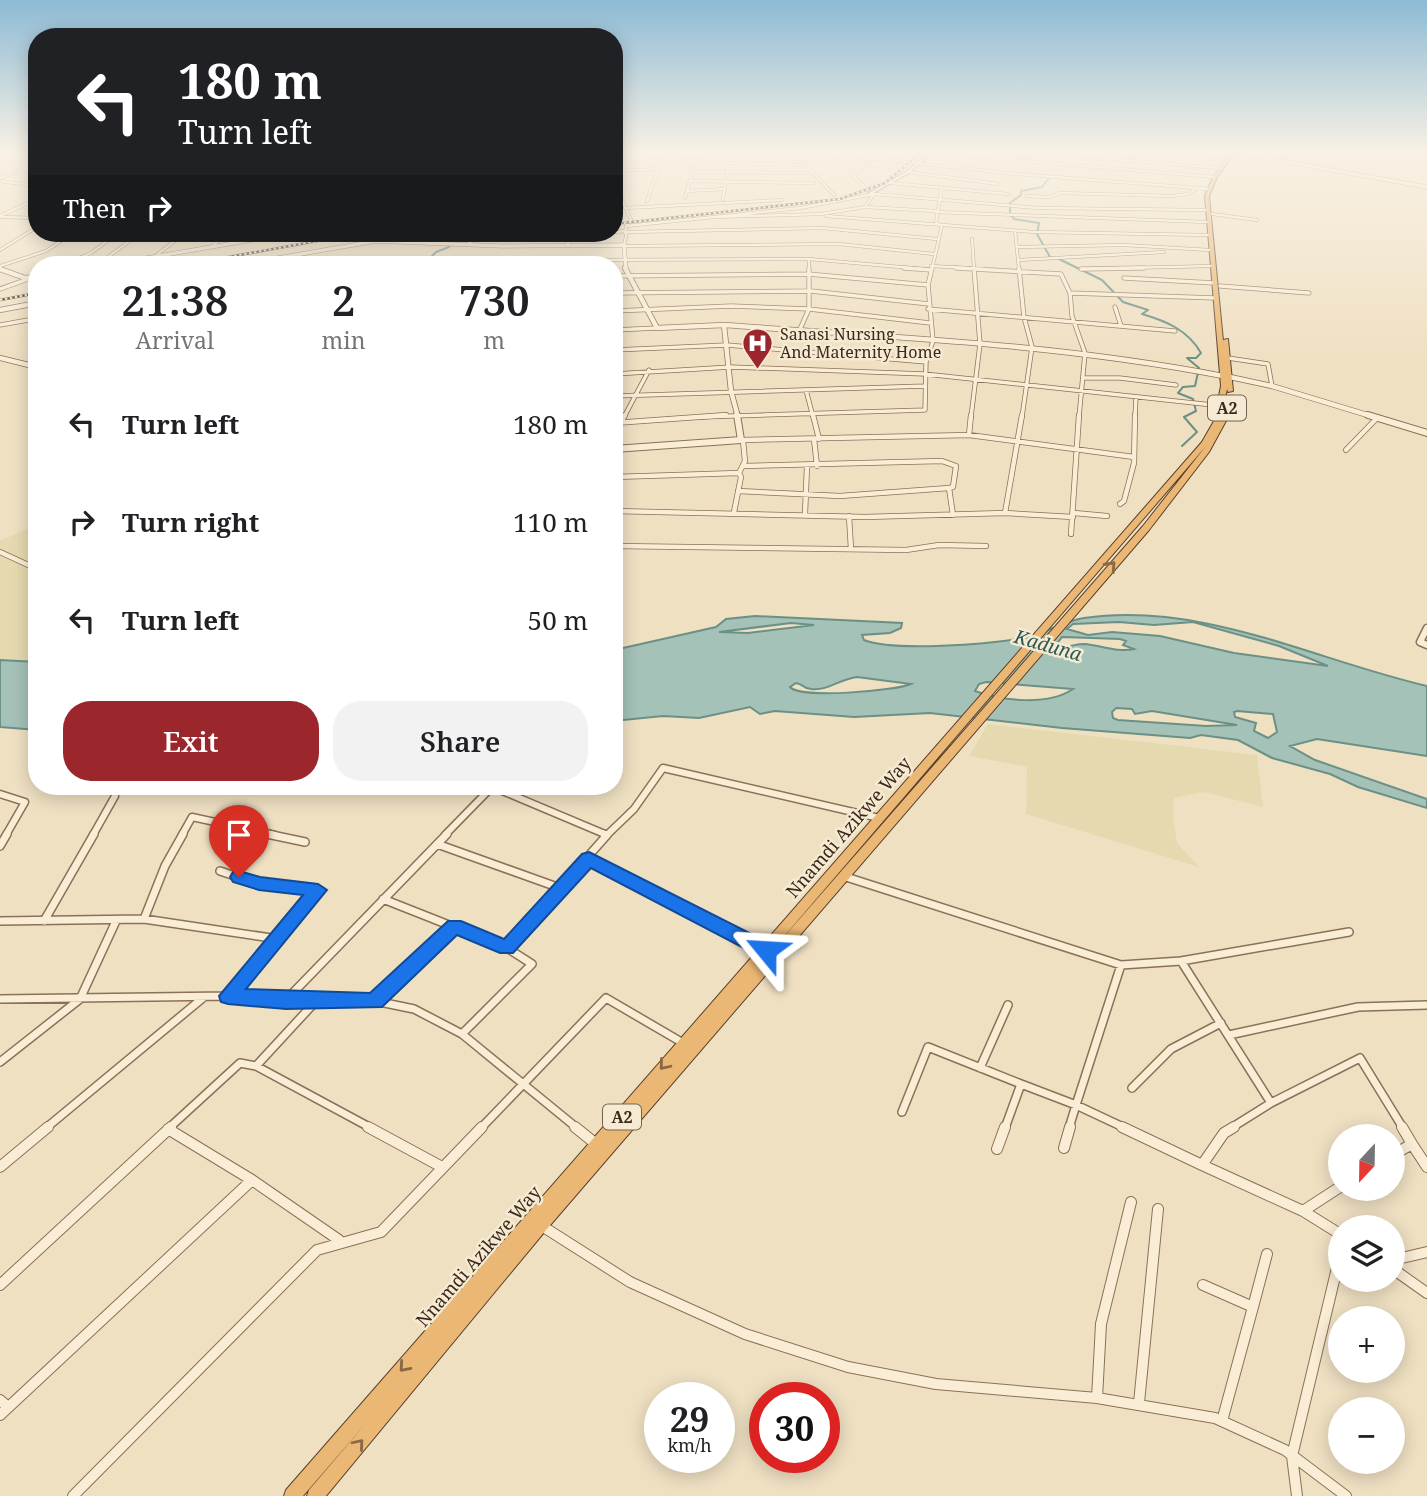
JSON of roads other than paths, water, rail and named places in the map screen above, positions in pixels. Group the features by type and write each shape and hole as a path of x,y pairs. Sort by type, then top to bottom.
{"highway":[{"name":"Nnamdi Azikwe Way","path":"1060,616 1146,528 1215,440 1228,406 1228,358 1210,221"},
{"name":"Nnamdi Azikwe Way","path":"292,1496 879,818 954,738 1060,616 1196,454 1217,421 1227,376 1207,222"},
{"name":"Nnamdi Azikwe Way","path":"315,1496 541,1225 843,876 954,738"}],"street":[{"path":"623,256 626,230 631,221"},
{"path":"623,230 673,221"},
{"path":"896,221 1034,232 1209,235"},
{"path":"936,221 942,225"},
{"path":"1168,221 1207,222"},
{"path":"623,422 923,411 927,408 926,362 933,341 929,285 942,225"},
{"path":"626,230 822,228 937,239"},
{"path":"1005,513 1008,509 1016,441 1029,383 1032,348 1024,317 1015,231"},
{"path":"0,250 28,233"},
{"path":"970,435 980,344 977,269 972,239"},
{"path":"32,256 60,242"},
{"path":"84,256 106,242"},
{"path":"109,256 129,242"},
{"path":"155,256 173,242"},
{"path":"211,247 217,242"},
{"path":"160,256 240,242"},
{"path":"283,256 370,242"},
{"path":"414,242 567,246 839,244 934,254"},
{"path":"564,256 567,242"},
{"path":"724,244 725,258"},
{"path":"1018,247 1124,245 1202,250"},
{"path":"1019,260 1210,250"},
{"path":"287,255 296,256"},
{"path":"0,268 28,258"},
{"path":"800,329 809,309 809,259"},
{"path":"623,260 809,259 1061,274 1070,293 1074,322 1085,353 1071,534"},
{"path":"623,262 650,309 657,328"},
{"path":"1081,270 1212,266"},
{"path":"0,268 28,277"},
{"path":"623,275 808,274 929,285"},
{"path":"1124,278 1309,292"},
{"path":"0,289 28,279"},
{"path":"623,293 811,291 978,314 1175,331"},
{"path":"1070,293 1215,298"},
{"path":"0,310 28,305"},
{"path":"623,310 730,306 809,309 930,323"},
{"path":"1115,307 1121,326"},
{"path":"0,325 28,319"},
{"path":"724,325 731,367 731,392 742,440 744,466 739,473"},
{"path":"623,330 724,325 1085,353 1164,364 1272,386 1427,433"},
{"path":"623,350 727,345 926,362"},
{"path":"0,358 28,366"},
{"path":"1228,358 1268,364 1272,386"},
{"path":"623,373 731,367 845,373 925,373 1222,406"},
{"path":"623,419 638,396 649,370"},
{"path":"1084,378 1120,378 1176,385"},
{"path":"623,396 925,386"},
{"path":"806,390 817,439 817,466"},
{"path":"1120,504 1124,502 1134,457 1136,397"},
{"path":"1346,450 1376,419"},
{"path":"623,448 742,440 970,435 1076,447 1134,457"},
{"path":"738,491 806,495 949,488 953,487 956,466 946,461 744,466"},
{"path":"805,514 807,466"},
{"path":"623,477 739,473"},
{"path":"734,512 741,477 739,473"},
{"path":"949,488 953,515"},
{"path":"623,511 849,516 1005,513 1107,516"},
{"path":"849,516 851,549"},
{"path":"623,546 851,549 986,546"},
{"path":"0,552 28,565"},
{"path":"1427,628 1420,642 1427,645"},
{"path":"507,948 589,859 607,835 634,809 663,768 879,818"},
{"path":"0,794 25,802 0,846"},
{"path":"286,1000 484,795"},
{"path":"512,795 607,835"},
{"path":"44,921 115,796"},
{"path":"144,919 165,866 192,817 305,842"},
{"path":"436,844 560,888"},
{"path":"589,859 766,950"},
{"path":"220,871 259,884 318,890 228,996"},
{"path":"843,876 1121,965 1181,961 1349,932"},
{"path":"383,899 507,948 532,964 462,1034"},
{"path":"0,920 144,919 278,939"},
{"path":"0,1062 80,999 116,921"},
{"path":"375,1001 455,926"},
{"path":"1181,961 1271,1102"},
{"path":"1064,1149 1121,965"},
{"path":"0,999 228,996 375,1001 414,1009 462,1034 521,1085 598,1145"},
{"path":"0,1167 204,997"},
{"path":"73,1496 317,1250 339,1240 364,1240 382,1232 606,998 683,1043"},
{"path":"256,1066 317,1000"},
{"path":"980,1068 1008,1004"},
{"path":"1228,1035 1358,1007 1427,1005"},
{"path":"1132,1088 1171,1049 1221,1023"},
{"path":"902,1112 928,1047 1076,1105 1303,1211 1328,1227"},
{"path":"1202,1165 1224,1133 1271,1102 1360,1058 1427,1167"},
{"path":"0,1284 240,1063 256,1066 442,1167"},
{"path":"997,1149 1021,1084"},
{"path":"168,1129 253,1180 339,1240"},
{"path":"1405,1147 1412,1143"},
{"path":"3,1407 253,1180"},
{"path":"1303,1211 1328,1195"},
{"path":"1097,1398 1095,1364 1117,1252 1131,1202"},
{"path":"1139,1403 1158,1209"},
{"path":"541,1225 630,1282 745,1334 848,1367 936,1384 1139,1403 1222,1421 1292,1456 1346,1496"},
{"path":"1405,1257 1427,1252"},
{"path":"1222,1421 1267,1254"},
{"path":"1405,1277 1427,1293"},
{"path":"1203,1285 1253,1307"},
{"path":"1297,1496 1292,1456 1331,1292"}],"water":[{"name":"Kaduna","path":"1128,615 1172,618 1215,625 1427,686 1427,756 1317,739 1290,746 1315,760 1427,799 1427,808 1358,787 1330,774 1272,758 1238,740 1201,735 1190,738 1062,728 930,713 854,717 775,711 760,714 750,707 699,718 663,716 623,720 623,648 716,627 726,619 755,616 902,623 901,628 890,633 862,635 864,640 878,644 942,646 1031,636 1084,618","holes":["1119,622 1154,625 1193,622 1279,646 1328,666 1234,653 1160,636 1112,632 1088,635 1067,629 1073,624","791,623 814,625 748,633 719,632","1062,637 1120,639 1126,641 1123,645 1134,649 1084,644 1056,645","857,677 911,684 868,691 828,693 797,691 790,687 796,683 808,689 817,689","986,682 1073,689 1051,698 1025,700 975,691 979,684","1116,708 1132,709 1135,714 1152,711 1237,725 1206,726 1118,720 1113,718 1112,712","1234,712 1273,714 1277,732 1268,738 1254,731 1256,723 1235,717"]},
{"path":"0,660 28,662 28,729 0,727"}],"waterway":[{"path":"1025,221 1039,223 1037,234 1050,257"},
{"path":"432,256 449,247 451,242"},
{"path":"1059,259 1102,280 1123,302 1148,310 1142,314 1183,332 1196,345 1201,353 1196,358 1187,358 1199,368 1195,386 1183,387 1178,393 1193,399 1196,411 1184,417 1197,432 1182,446"}],"railway":[{"path":"623,223 643,221"},
{"path":"234,256 311,242"},
{"path":"0,300 28,295"}],"place":[{"name":"Sanasi Nursing And Maternity Home","path":"757,370"}]}
